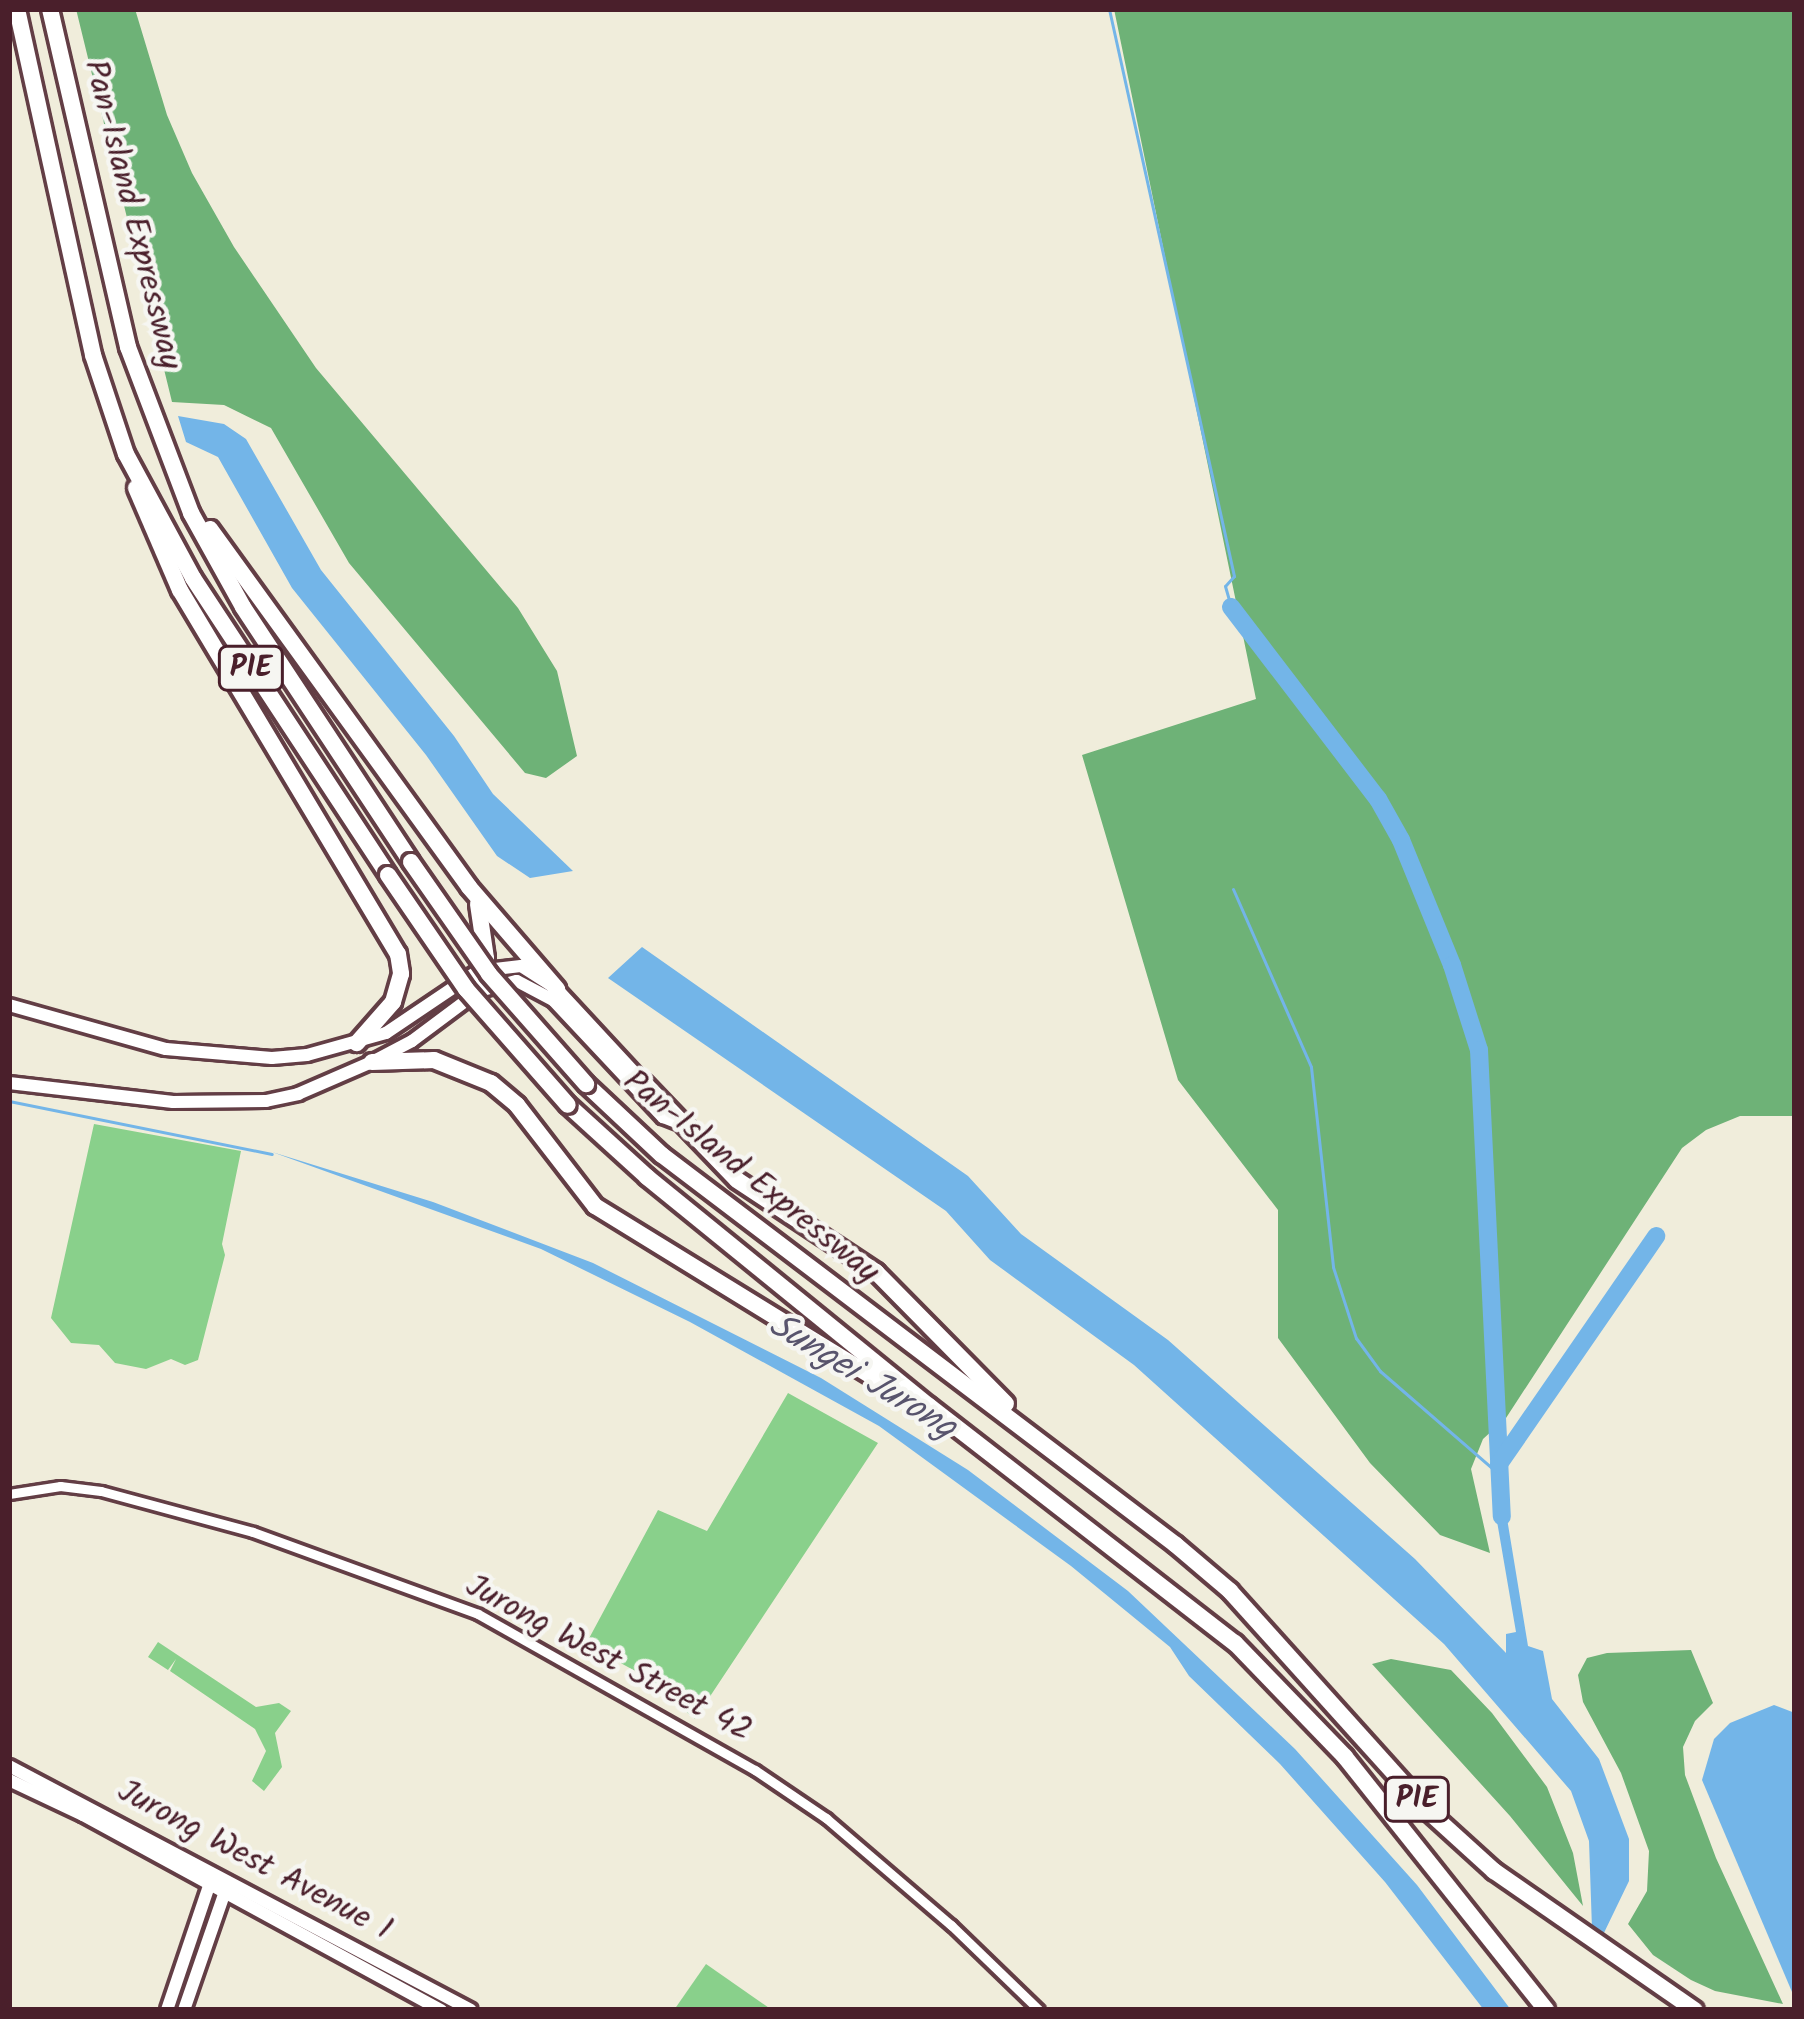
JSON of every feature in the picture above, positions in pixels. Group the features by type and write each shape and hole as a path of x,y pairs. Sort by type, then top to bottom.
{"highway":[{"name":"Pan-Island Expressway","path":"17,9 93,355 126,454 193,578 466,989 568,1105 647,1177 950,1423 1159,1580 1297,1705 1408,1831 1546,2010"},
{"name":"Pan-Island Expressway","path":"50,9 128,347 191,513 243,607 490,974 586,1084 662,1155 1034,1436 1230,1591 1429,1812 1494,1870 1695,2010"},
{"path":"126,454 143,512 179,590 398,954 401,974 393,1002 357,1043"},
{"path":"191,513 209,528 308,658 469,887 557,988"},
{"path":"469,887 485,930 479,991"},
{"path":"373,1062 434,1060 490,1083 517,1105 595,1206 950,1423"},
{"path":"644,1083 773,1208 876,1272 1034,1436"}],"main road":[{"path":"9,1005 212,1056 307,1054 357,1043 403,1024 483,968 520,966 557,988 644,1083"},
{"path":"9,1083 173,1102 266,1101 298,1094 373,1062 412,1041 479,991 517,980 542,991 663,1117 683,1124"},
{"name":"Jurong West Avenue 1","path":"9,1766 212,1878"},
{"name":"Jurong West Avenue 1","path":"9,1780 471,2010"},
{"path":"167,2010 212,1878"},
{"path":"184,2010 228,1886"},
{"name":"Jurong West Avenue 1","path":"228,1886 441,2010"}],"street":[{"name":"Jurong West Street 42","path":"9,1494 77,1486 180,1511 265,1536 478,1614 755,1770 826,1818 951,1925 1039,2010"}],"green space":[{"path":"76,9 135,9 167,115 192,173 234,247 316,368 518,608 557,671 577,756 546,778 525,773 349,563 271,428 224,405 172,402"},
{"path":"1114,9 1795,9 1795,1116 1740,1116 1706,1130 1682,1148 1506,1418 1483,1439 1471,1469 1490,1553 1440,1535 1370,1463 1278,1338 1278,1210 1178,1080 1082,755 1256,699"},
{"path":"94,1124 241,1151 222,1244 225,1255 198,1360 185,1365 171,1359 146,1369 115,1363 99,1345 71,1343 51,1318"},
{"path":"788,1393 878,1443 695,1719 637,1672 586,1644 658,1510 707,1531"},
{"path":"158,1642 256,1707 279,1703 291,1711 275,1733 282,1767 264,1791 252,1781 266,1751 255,1729 170,1671 176,1659 168,1670 148,1657"},
{"path":"1691,1650 1713,1703 1695,1721 1683,1747 1685,1775 1716,1858 1783,2004 1715,1991 1691,1980 1653,1955 1628,1924 1647,1891 1649,1851 1621,1773 1583,1702 1578,1675 1587,1658 1607,1653"},
{"path":"1391,1659 1451,1670 1492,1713 1547,1787 1573,1853 1583,1906 1510,1816 1372,1664"},
{"path":"706,1964 772,2010 674,2010"}],"water":[{"path":"178,416 224,424 246,439 321,570 454,736 493,794 573,871 530,878 497,856 426,755 292,588 218,457 186,442"},
{"path":"642,947 968,1176 1021,1234 1168,1340 1415,1559 1506,1653 1506,1634 1516,1632 1493,1498 1503,1494 1528,1646 1543,1651 1552,1699 1599,1759 1629,1839 1629,1881 1601,1939 1592,1929 1589,1841 1571,1791 1444,1644 1134,1365 990,1260 946,1211 608,978"},
{"name":"Sungei Jurong","path":"272,1152 433,1202 593,1263 821,1378 968,1470 1128,1591 1295,1749 1417,1885 1511,2010 1484,2010 1385,1882 1280,1764 1189,1676 1170,1647 1071,1566 879,1426 690,1322 541,1249"},
{"path":"1774,1705 1795,1713 1795,1999 1702,1780 1714,1739 1730,1723"}],"waterway":[{"path":"1109,9 1234,576 1225,586 1231,607"},
{"path":"1231,607 1378,799 1401,840 1452,965 1479,1050 1502,1516"},
{"path":"1233,889 1311,1067 1333,1267 1356,1338 1380,1371 1499,1474"},
{"name":"Sungei Jurong","path":"9,1101 272,1154"},
{"path":"1499,1464 1656,1236"}]}
